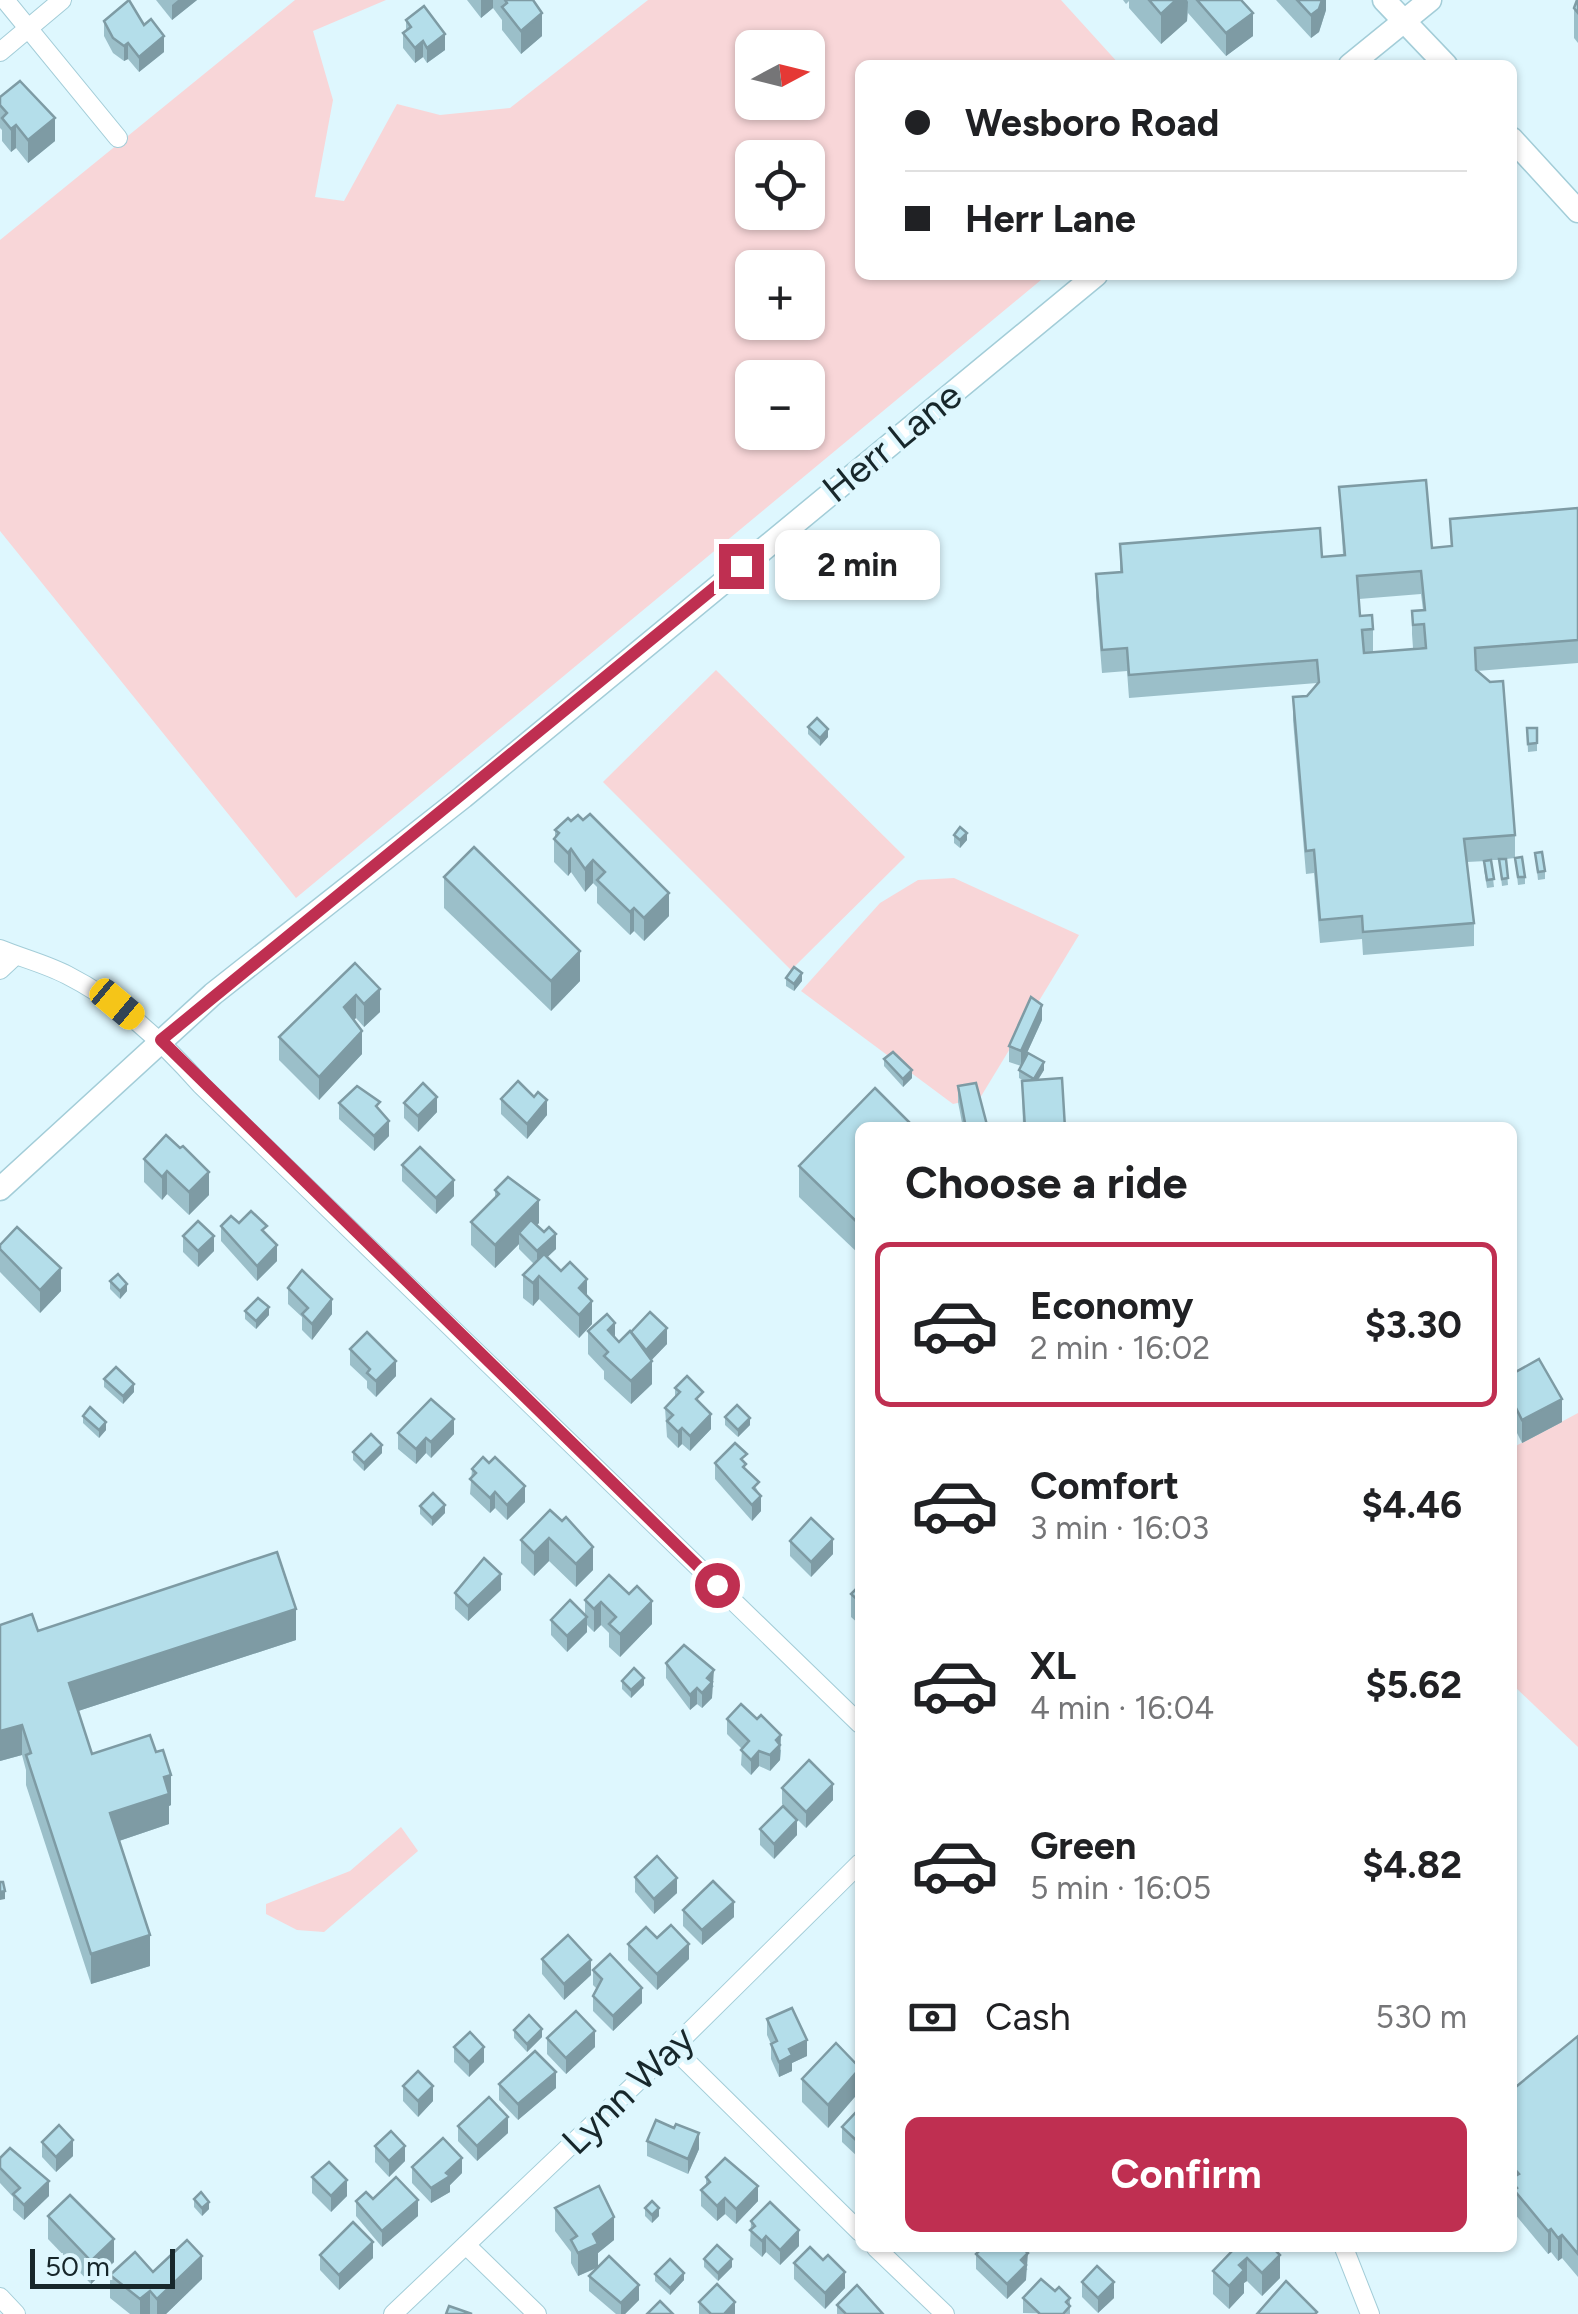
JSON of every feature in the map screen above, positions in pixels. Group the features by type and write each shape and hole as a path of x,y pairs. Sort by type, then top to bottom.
{"main road":[{"path":"1384,0 1441,60"},
{"path":"1357,60 1430,0"},
{"path":"1517,144 1578,211"},
{"name":"Herr Lane","path":"0,1188 161,1040 1090,280"}],"street":[{"path":"5,0 118,138"},
{"path":"0,52 62,0"},
{"path":"0,970 8,953 64,973 117,1004 161,1040 215,1098 855,1719"},
{"name":"Lynn Way","path":"393,2314 674,2048 855,1867"},
{"path":"674,2048 855,2227"},
{"path":"466,2245 537,2314"},
{"path":"880,2252 945,2314"},
{"path":"1346,2252 1370,2314"},
{"path":"0,2298 16,2314"}],"shaded area":[{"path":"295,0 386,0 313,31 333,100 315,197 344,201 397,104 440,115 510,108 648,0 1061,0 1115,60 855,60 855,280 1041,280 296,898 0,531 0,240"},
{"path":"716,670 905,857 791,970 603,782"},
{"path":"954,878 1079,935 980,1098 953,1104 801,991 880,903 918,880"},
{"path":"1578,1413 1578,1747 1517,1689 1517,1445"},
{"path":"401,1827 418,1851 324,1932 297,1930 266,1914 266,1904 350,1871"}],"building":[{"path":"129,0 144,25 151,19 164,36 139,57 128,43 124,46 113,38 104,21"},
{"path":"505,0 533,0 542,13 521,31 502,7 507,3"},
{"path":"1149,0 1176,0 1161,14"},
{"path":"1197,0 1241,0 1253,13 1226,33"},
{"path":"1297,0 1322,0 1311,15"},
{"path":"424,6 445,34 427,48 423,41 415,48 403,33 411,27 406,20"},
{"path":"20,81 55,118 28,140 16,125 11,129 2,118 7,113 0,105 0,97"},
{"path":"1426,480 1432,548 1452,546 1450,519 1578,508 1578,640 1475,648 1476,670 1490,682 1503,681 1515,835 1464,839 1474,923 1363,932 1362,916 1320,920 1314,850 1306,851 1293,697 1307,696 1319,682 1317,660 1129,675 1127,648 1102,650 1096,574 1122,572 1120,544 1320,528 1322,557 1345,555 1339,487","holes":["1421,571 1425,610 1412,611 1413,625 1424,624 1426,648 1364,653 1362,630 1373,629 1372,615 1360,616 1357,576"]},
{"path":"817,718 828,729 820,738 808,727"},
{"path":"1527,728 1537,728 1537,743 1528,744"},
{"path":"590,814 669,893 644,918 634,908 630,912 597,880 605,872 593,860 585,869 571,849 568,853 554,839 559,833 555,830 568,818 571,821 578,815 583,820"},
{"path":"960,827 967,833 960,840 954,835"},
{"path":"474,847 580,951 551,981 444,877"},
{"path":"1542,852 1545,871 1538,872 1535,853"},
{"path":"1522,857 1525,877 1518,877 1515,858"},
{"path":"1499,859 1506,859 1508,878 1502,879"},
{"path":"1491,860 1494,879 1487,880 1484,861"},
{"path":"355,963 380,989 364,1004 356,995 344,1007 362,1031 319,1077 279,1037"},
{"path":"794,967 802,973 794,984 786,978"},
{"path":"1031,997 1042,1005 1021,1051 1009,1046"},
{"path":"893,1052 912,1070 903,1079 884,1059"},
{"path":"1028,1053 1044,1062 1034,1079 1019,1070"},
{"path":"1062,1078 1065,1122 1025,1122 1022,1081"},
{"path":"518,1081 534,1097 538,1092 547,1100 527,1124 501,1099"},
{"path":"423,1083 437,1097 418,1116 404,1103"},
{"path":"976,1083 986,1122 965,1122 958,1086"},
{"path":"357,1086 380,1102 376,1106 389,1121 374,1136 339,1103"},
{"path":"875,1088 909,1122 855,1122 855,1220 799,1166"},
{"path":"166,1135 209,1172 189,1192 167,1171 162,1177 144,1159"},
{"path":"420,1147 454,1180 436,1198 402,1165"},
{"path":"508,1177 539,1200 495,1245 471,1222 499,1194 495,1190"},
{"path":"251,1211 267,1226 262,1230 277,1245 257,1266 221,1226 231,1216 239,1223"},
{"path":"531,1220 544,1232 549,1227 556,1234 537,1251 519,1233"},
{"path":"198,1221 214,1236 198,1251 183,1236"},
{"path":"17,1227 61,1268 40,1290 0,1249"},
{"path":"544,1254 561,1271 570,1262 587,1279 579,1288 592,1301 579,1315 539,1276 533,1283 523,1275"},
{"path":"302,1270 332,1299 312,1324 302,1314 308,1308 288,1288"},
{"path":"118,1274 127,1284 120,1291 110,1281"},
{"path":"258,1298 269,1307 256,1321 245,1311"},
{"path":"650,1312 667,1328 646,1350 631,1332"},
{"path":"607,1314 615,1323 608,1330 619,1342 630,1331 652,1361 631,1381 604,1356 608,1352 588,1331"},
{"path":"367,1332 396,1361 376,1381 350,1349"},
{"path":"1539,1359 1562,1399 1522,1420 1517,1410 1517,1371"},
{"path":"116,1367 134,1384 123,1396 104,1379"},
{"path":"687,1376 703,1392 696,1399 711,1414 690,1436 682,1428 678,1432 667,1421 673,1415 665,1408 680,1392 675,1388"},
{"path":"431,1399 454,1419 431,1442 426,1438 416,1449 398,1433"},
{"path":"737,1405 750,1418 738,1430 725,1417"},
{"path":"90,1407 106,1422 99,1430 83,1416"},
{"path":"371,1434 382,1445 364,1463 353,1452"},
{"path":"735,1443 747,1454 741,1459 746,1464 743,1467 759,1482 753,1488 761,1496 752,1505 715,1463"},
{"path":"483,1457 489,1463 495,1457 525,1486 507,1505 495,1492 490,1498 470,1479 476,1473 472,1469"},
{"path":"433,1493 445,1505 432,1518 420,1506"},
{"path":"550,1510 562,1521 566,1517 593,1547 576,1564 549,1538 534,1553 521,1540"},
{"path":"811,1518 833,1539 811,1562 790,1541"},
{"path":"277,1552 296,1609 69,1683 92,1754 150,1735 156,1752 163,1750 171,1775 164,1777 169,1794 110,1813 150,1935 91,1954 26,1755 31,1753 22,1725 0,1731 0,1625 32,1614 38,1631"},
{"path":"484,1558 501,1574 468,1606 455,1593"},
{"path":"609,1575 629,1594 637,1586 652,1601 620,1634 609,1624 616,1617 601,1602 594,1609 585,1600"},
{"path":"570,1600 587,1617 567,1636 551,1620"},
{"path":"684,1645 714,1670 707,1678 712,1682 702,1693 697,1688 690,1695 666,1663"},
{"path":"634,1668 644,1678 631,1690 622,1681"},
{"path":"741,1704 757,1719 761,1715 781,1735 776,1740 780,1745 770,1755 759,1751 751,1760 741,1750 749,1741 727,1719"},
{"path":"809,1760 833,1784 806,1812 782,1788"},
{"path":"783,1806 797,1820 774,1844 760,1829"},
{"path":"657,1856 677,1878 654,1899 635,1877"},
{"path":"713,1881 734,1902 702,1930 683,1910"},
{"path":"671,1925 689,1944 657,1974 628,1944 646,1927 657,1938"},
{"path":"568,1935 591,1960 564,1984 542,1959"},
{"path":"610,1954 642,1988 613,2016 593,1996 602,1979 593,1970"},
{"path":"792,2008 807,2040 789,2049 792,2055 779,2062 771,2044 777,2041 767,2019"},
{"path":"576,2011 595,2031 566,2058 547,2038"},
{"path":"529,2015 542,2029 527,2044 514,2030"},
{"path":"470,2032 484,2047 469,2062 454,2047"},
{"path":"1578,2036 1578,2254 1562,2235 1558,2238 1551,2229 1548,2231 1517,2194 1517,2086"},
{"path":"836,2043 855,2063 855,2074 828,2105 802,2079"},
{"path":"535,2051 556,2072 518,2104 499,2084"},
{"path":"418,2071 433,2086 418,2101 403,2086"},
{"path":"489,2097 508,2117 477,2146 458,2126"},
{"path":"855,2113 855,2139 842,2127"},
{"path":"656,2120 699,2133 688,2159 647,2141"},
{"path":"59,2125 73,2140 56,2157 42,2142"},
{"path":"391,2131 405,2146 389,2161 375,2146"},
{"path":"443,2138 462,2158 446,2173 450,2176 431,2188 412,2167"},
{"path":"10,2148 49,2181 24,2205 13,2194 20,2188 0,2168 0,2158"},
{"path":"725,2158 758,2186 736,2209 725,2198 717,2206 701,2190 710,2182 706,2177"},
{"path":"329,2162 347,2180 331,2196 312,2177"},
{"path":"396,2177 418,2200 382,2231 356,2201 366,2192 373,2199"},
{"path":"599,2186 614,2217 593,2234 598,2244 578,2253 571,2240 577,2236 555,2208"},
{"path":"201,2192 209,2202 202,2208 194,2199"},
{"path":"70,2195 114,2239 91,2261 48,2216"},
{"path":"652,2201 659,2208 652,2215 645,2208"},
{"path":"770,2202 799,2230 780,2250 766,2236 762,2241 750,2230 755,2226 751,2221"},
{"path":"353,2222 373,2242 339,2275 320,2255"},
{"path":"187,2240 202,2256 157,2299 150,2291 140,2299 110,2275 135,2252 153,2272"},
{"path":"717,2245 732,2259 718,2273 704,2259"},
{"path":"810,2247 823,2260 828,2255 845,2272 825,2293 794,2263"},
{"path":"1231,2252 1280,2255 1262,2273 1247,2258 1239,2265 1244,2270 1229,2286 1213,2271"},
{"path":"1028,2253 1021,2260 1026,2265 1007,2284 976,2254"},
{"path":"609,2256 639,2285 621,2303 589,2276"},
{"path":"670,2259 684,2273 670,2288 655,2274"},
{"path":"1097,2266 1114,2282 1098,2298 1082,2282"},
{"path":"1041,2279 1055,2291 1059,2287 1070,2298 1066,2302 1070,2306 1063,2314 1040,2314 1023,2298"},
{"path":"1286,2281 1317,2312 1257,2314"},
{"path":"717,2284 735,2302 724,2314 711,2314 699,2302"},
{"path":"857,2285 883,2314 846,2314 837,2305"},
{"path":"660,2301 673,2314 647,2314"},
{"path":"449,2306 472,2314 446,2314"}],"route":[{"path":"717,1585 201,1084 161,1040 213,994 464,797 741,566"}]}
